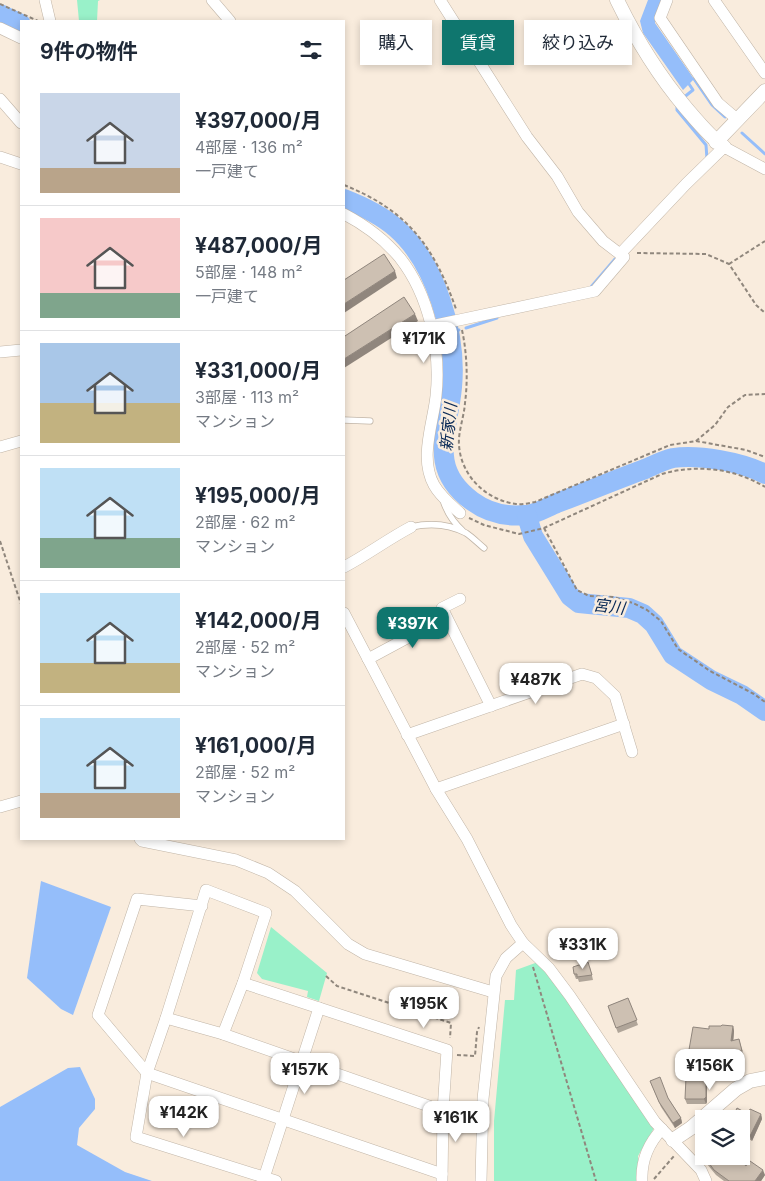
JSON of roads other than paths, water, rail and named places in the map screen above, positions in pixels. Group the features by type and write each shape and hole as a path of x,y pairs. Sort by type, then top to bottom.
{"street":[{"path":"45,0 50,20"},
{"path":"212,0 229,20"},
{"path":"440,0 527,137 557,176 578,212 603,241 622,256"},
{"path":"618,0 631,28 654,66 680,101 720,144 765,169"},
{"path":"667,0 660,18 718,102 738,120"},
{"path":"714,0 765,73"},
{"path":"0,28 20,38"},
{"path":"430,326 595,291 622,256 686,184 738,120 763,98"},
{"path":"0,99 20,122"},
{"path":"0,157 20,164"},
{"path":"345,215 382,239 400,259 415,283 430,326 436,351 438,376 428,445 429,470 434,485 442,496 460,513"},
{"path":"0,352 20,350"},
{"path":"0,447 20,441"},
{"path":"345,566 411,527"},
{"path":"460,599 442,608 492,706"},
{"path":"345,615 436,789 467,839 510,925 523,943 549,968 655,1122 701,1170 706,1181"},
{"path":"368,659 446,617"},
{"path":"408,735 582,674 596,678 615,696 632,752"},
{"path":"436,789 624,724"},
{"path":"0,807 20,801"},
{"path":"141,840 236,860 268,873 294,891 348,944 365,954 493,992"},
{"path":"223,1034 243,983 266,913 206,890 147,1073 136,1137 263,1179 276,1181"},
{"path":"202,906 138,899 98,1016 147,1073 442,1177 443,1111 450,1052 243,983"},
{"path":"481,1181 483,1098 493,992 496,976 506,958 523,943"},
{"path":"263,1179 318,1008"},
{"path":"166,1018 223,1034 443,1111"},
{"path":"677,1144 690,1128 736,1088 765,1078"},
{"path":"642,1181 645,1156 653,1139 662,1129"}],"lane":[{"path":"345,420 370,421"},
{"path":"442,496 448,513 456,524 484,548"},
{"path":"411,527 426,524 441,525 465,533"}],"water":[{"path":"648,0 663,0 655,17 655,23 694,79 683,90 643,33 640,21"},
{"path":"41,881 111,907 73,1015 61,1009 27,978"},
{"path":"80,1067 95,1099 95,1109 79,1128 77,1145 125,1172 152,1181 0,1181 0,1107 68,1068"}],"waterway":[{"name":"新家川","path":"0,14 20,24"},
{"path":"694,79 712,105 725,117"},
{"path":"683,98 693,90 689,84"},
{"path":"677,104 677,110 706,145 707,159"},
{"path":"742,133 765,154"},
{"name":"新家川","path":"345,199 371,211 396,228 410,243 433,280 447,323 453,367 445,434 445,462 449,476 458,488 478,505 490,511 504,514 529,515 673,458 695,457 720,460 765,474"},
{"path":"591,287 615,259"},
{"path":"466,328 497,318"},
{"path":"449,333 459,330"},
{"name":"宮川","path":"527,516 533,536 570,596 579,603 629,608 643,614 654,624 673,655 711,680 742,695 765,711"}]}
